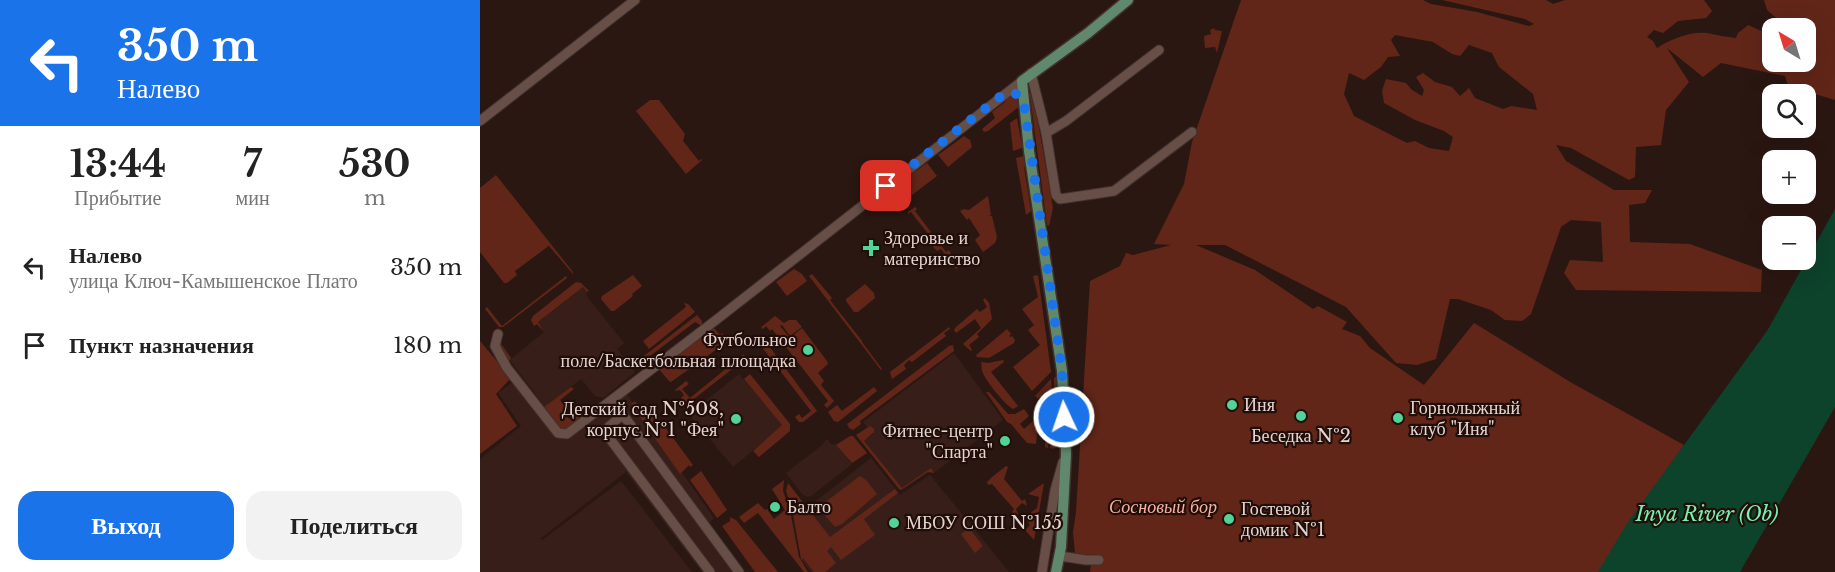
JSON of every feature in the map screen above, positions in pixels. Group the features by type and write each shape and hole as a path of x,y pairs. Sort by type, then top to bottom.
{"main road":[{"path":"1056,572 1060,556 1066,454 1062,371 1024,103 1026,77 1088,33 1128,0"}],"street":[{"path":"480,121 635,0"},
{"path":"1046,133 1066,121 1160,50"},
{"path":"498,334 495,346 507,368 561,434 568,433 1026,77 1046,133 1056,196 1059,199 1114,191 1192,132"},
{"path":"1005,93 1016,93 1024,103"},
{"path":"612,400 739,572"},
{"path":"622,415 604,431 710,572"},
{"path":"1042,572 1055,489 1066,454"},
{"path":"1060,556 1099,560"}],"shaded area":[{"path":"583,287 587,292 586,295 624,343 617,349 635,372 603,398 595,396 581,379 545,407 510,360 544,332 537,323"},
{"path":"954,353 1003,420 934,473 930,469 902,489 864,441 873,434 863,422"},
{"name":"Детский сад №508, корпус №1 \"Фея\"","path":"739,374 783,425 733,467 689,414"},
{"path":"517,379 565,440 624,390 714,518 709,524 742,572 702,572 626,472 540,539 542,540 621,481 692,572 480,572 480,459 521,426 498,393"},
{"path":"827,439 832,445 835,444 852,464 807,497 786,473"},
{"name":"МБОУ СОШ №155","path":"871,458 900,495 930,475 1009,572 811,572 801,559 829,538 807,508"}],"green space":[{"name":"Сосновый бор","path":"1241,0 1423,0 1431,4 1477,12 1529,26 1534,24 1525,19 1442,0 1546,0 1553,4 1565,0 1704,0 1712,11 1706,18 1678,21 1663,33 1654,30 1647,37 1657,48 1687,34 1707,33 1736,38 1738,33 1748,25 1762,31 1762,71 1721,63 1703,77 1667,48 1689,82 1666,110 1661,145 1636,147 1635,177 1629,180 1571,148 1556,145 1566,161 1614,190 1652,190 1645,203 1629,205 1630,242 1690,244 1762,270 1761,292 1576,290 1564,273 1570,260 1603,262 1601,222 1571,220 1561,227 1531,314 1522,321 1505,320 1491,310 1458,299 1450,299 1436,359 1417,365 1396,363 1346,307 1225,245 1196,245 1255,270 1313,309 1318,306 1347,322 1342,329 1360,336 1370,348 1424,385 1474,323 1572,383 1684,445 1600,572 1090,572 1091,564 1100,557 1075,553 1073,532 1090,281 1120,266 1126,253 1133,255 1171,245 1154,244 1184,184 1192,142","holes":["1395,35 1433,42 1452,54 1460,56 1469,45 1492,53 1499,67 1533,94 1537,110 1511,106 1503,109 1475,98 1469,88 1460,96 1452,87 1435,82 1423,73 1416,77 1424,90 1422,96 1406,83 1386,79 1382,91 1384,103 1453,137 1449,151 1429,148 1415,141 1407,143 1354,116 1344,94 1349,73 1364,80 1381,67 1388,57 1400,56 1391,40"]},
{"path":"1764,0 1835,0 1835,100 1816,94 1816,84 1787,84 1785,76 1765,72 1816,72 1816,18 1776,18 1767,10"},
{"path":"1214,28 1222,31 1217,53 1215,47 1205,48 1204,36 1211,34 1210,30"},
{"path":"1032,88 1053,208 1049,226 1047,225 1030,96"},
{"path":"1010,96 1018,98 1020,106 984,132 982,129 995,118 992,112"},
{"path":"650,100 659,100 685,134 683,141 699,161 702,160 686,174 636,111"},
{"path":"1017,118 1021,141 1025,142 1024,147 1013,151 1010,123"},
{"path":"964,136 970,140 972,147 948,167 938,155"},
{"path":"1024,156 1029,166 1024,167 1031,211 1026,215 1016,158"},
{"path":"927,163 937,176 912,195 900,180"},
{"path":"496,175 573,274 550,245 515,271 517,275 504,283 480,252 480,188"},
{"path":"988,196 991,215 989,216 992,216 997,237 995,243 983,252 975,240 980,235 969,218 967,220 960,211 969,210"},
{"path":"915,207 917,209 915,211 946,252 949,250 958,268 956,269 951,262 946,263 943,258 946,256 941,249 937,251 930,243 933,240 911,212 908,214"},
{"path":"794,269 807,281 787,296 776,282"},
{"path":"812,274 832,298 830,300 881,370 809,276"},
{"path":"633,275 642,286 632,294 633,296 611,311 601,299 602,296"},
{"path":"1038,275 1051,372 1032,391 1013,367 1040,345 1028,330 1034,325 1022,309 1038,297 1033,276"},
{"path":"566,276 567,278 503,327 499,327 485,309 487,307 502,326"},
{"path":"576,282 581,283 589,291 587,292 583,287 538,322 544,332 537,324 534,326 531,320 533,316"},
{"path":"865,284 874,293 875,298 858,312 854,312 846,299"},
{"path":"985,298 989,303 992,319 977,334 979,337 969,345 971,351 963,344 981,328 975,319 956,333 954,330 977,309 980,312 987,307 983,300"},
{"path":"684,303 695,312 649,349 643,341 686,307"},
{"path":"697,315 702,321 702,326 695,322 646,359 644,356"},
{"path":"775,316 784,323 796,320 802,327 790,336 782,325 780,326 790,338 802,328 827,361 828,364 818,373 824,381 821,385 834,401 827,408 824,405 828,401 772,329 770,331 766,326 763,329 761,327"},
{"path":"713,327 728,341 671,382 669,381 659,369"},
{"path":"949,327 950,329 944,333 946,336 912,362 909,360 904,365 906,369 892,379 890,372"},
{"path":"1007,329 1011,334 1009,336 1015,340 1014,343 989,358 977,357 976,355"},
{"path":"480,341 511,378 496,394 517,426 480,454"},
{"path":"499,341 511,358 509,362 544,407 571,387 574,389 560,400 566,408 568,414 566,415 569,419 587,406 592,408 565,430 560,429 509,363 498,345"},
{"path":"766,342 817,411 803,422 799,422 795,417 799,414 802,418 811,411 761,346"},
{"path":"953,345 954,351 860,421 861,424 853,430 849,428 847,424"},
{"path":"744,354 745,359 690,402 684,402 681,398 684,395 680,390 675,390 686,381 689,384 682,389 690,398"},
{"path":"1003,360 1004,362 991,372 1018,406 1013,409 996,392 982,370 981,362"},
{"path":"750,374 790,424 790,431 759,457 753,451 782,425 744,379"},
{"path":"1058,375 1062,382 1057,385 1055,440 1060,444 1053,449 1050,448 1054,378"},
{"path":"1051,379 1053,407 1048,448 1045,447 1045,434 1037,433 1036,444 1027,443 1007,422 986,392 989,392 1008,414 1015,414 1024,409 1029,416 1020,424 1024,429 1052,404 1045,395 1038,399 1035,396"},
{"path":"874,387 877,391 838,422 834,421 828,412 837,405 842,411"},
{"path":"635,401 641,409 648,404 693,465 690,467 689,465 680,474 631,404"},
{"path":"870,426 874,432 864,441 902,488 931,468 934,473 928,472 901,490 899,489 856,435"},
{"path":"853,436 867,453 852,463 836,445"},
{"path":"1006,466 1008,467 1004,479 1022,501 1025,499 1027,506 1022,503 1016,509 1018,514 1016,515 1011,514 1014,509 992,484 988,485 987,482"},
{"path":"701,471 727,510 717,518 690,480"},
{"path":"860,476 877,494 842,524 835,527 820,510 820,506"},
{"path":"784,480 783,491 790,510 799,557 808,572 804,572 758,513 744,523 739,517 758,503 765,510 767,509 774,519 785,510 772,489"},
{"path":"788,483 830,537 895,489 898,493 864,519 875,535 841,560 831,547 827,551 836,563 825,572 814,572 803,558 810,572 801,559 792,509 786,491"},
{"path":"1044,483 1034,540 1025,530 1030,525 1025,517 1037,508 1039,497 1028,494"},
{"path":"730,517 736,520 778,572 755,572 722,526 730,521"},
{"path":"969,528 983,546 975,553 961,534"}],"water":[{"name":"Inya River (Ob)","path":"1835,209 1835,407 1740,572 1598,572 1628,522 1767,331 1801,270 1816,270 1816,243"}],"place":[{"name":"Здоровье и материнство","path":"871,248"},
{"name":"Футбольное поле/Баскетбольная площадка","path":"808,350"},
{"name":"Иня","path":"1232,405"},
{"name":"Беседка №2","path":"1301,416"},
{"name":"Горнолыжный клуб \"Иня\"","path":"1398,418"},
{"name":"Детский сад №508, корпус №1 \"Фея\"","path":"736,419"},
{"name":"Фитнес-центр \"Спарта\"","path":"1005,441"},
{"name":"Балто","path":"775,507"},
{"name":"Гостевой домик №1","path":"1229,519"},
{"name":"МБОУ СОШ №155","path":"894,523"}],"route":[{"path":"886,186 1005,93 1014,92 1020,96 1024,103 1062,371 1064,417"}]}
